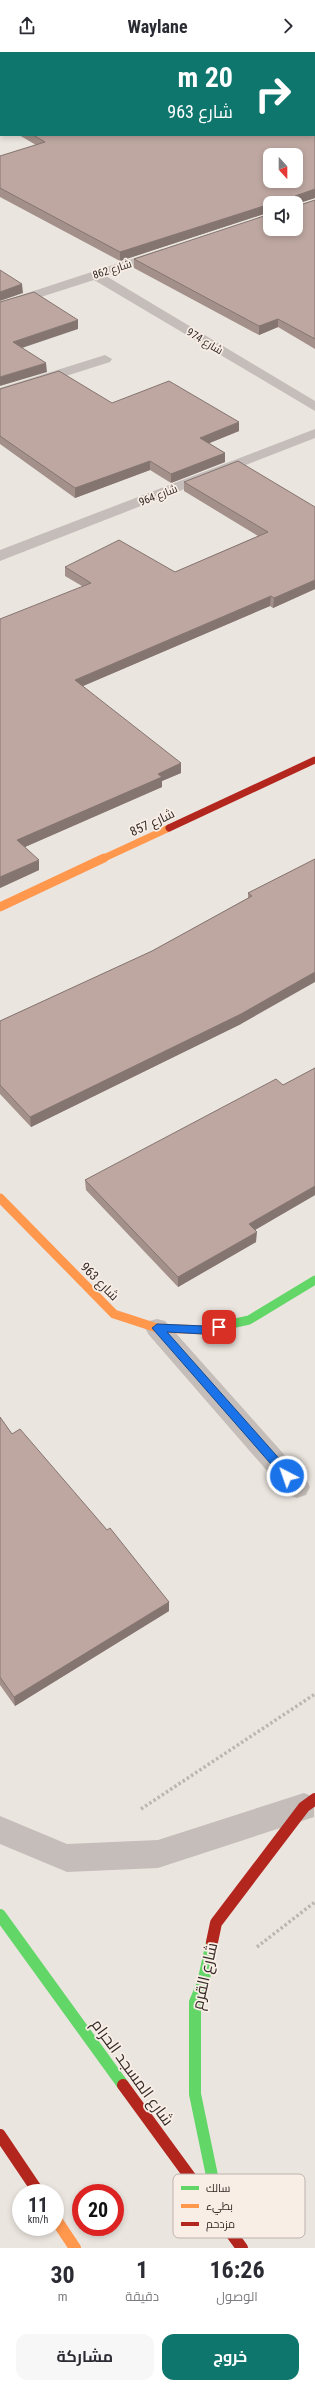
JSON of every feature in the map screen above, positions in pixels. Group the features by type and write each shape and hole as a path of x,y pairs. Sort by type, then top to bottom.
{"street":[{"name":"شارع 862","path":"0,306 175,248"},
{"name":"شارع 974","path":"95,275 315,407"},
{"path":"0,394 105,359"},
{"name":"شارع 964","path":"0,556 315,433"},
{"name":"شارع 857","path":"0,907 315,760"},
{"name":"شارع 963","path":"0,1198 114,1314 157,1328 204,1330 249,1320 315,1280"},
{"path":"157,1328 297,1487"},
{"name":"شارع القرم","path":"0,1830 68,1858 158,1854 310,1803"},
{"name":"شارع القرم","path":"212,2174 196,2094 195,2002 203,1983 216,1923 310,1803"},
{"name":"شارع المسجد الحرام","path":"0,1915 188,2174"},
{"path":"0,2135 33,2184"},
{"path":"64,2232 75,2248"},
{"name":"شارع المسجد الحرام","path":"235,2238 242,2248"}],"path":[{"path":"139,1810 315,1694"},
{"path":"203,1983 235,1964 315,1902"}],"building":[{"path":"35,136 315,136 315,189 295,196 263,196 263,206 120,252 0,188 0,156 45,142"},
{"path":"315,200 315,339 278,319 259,326 134,259 263,216 263,236 303,236 303,204"},
{"path":"0,270 22,284 0,292"},
{"path":"34,292 78,320 13,342 46,363 0,377 0,302"},
{"path":"59,371 112,403 169,381 239,422 200,438 225,453 171,474 150,461 75,488 0,436 0,389"},
{"path":"238,461 315,507 315,580 274,598 271,596 75,680 181,763 158,774 162,777 17,840 39,860 0,877 0,619 91,583 65,567 119,540 175,572 268,532 184,482"},
{"path":"315,859 315,972 241,1014 30,1117 0,1085 0,1021 152,951 252,896 248,893"},
{"path":"315,1068 315,1186 249,1224 257,1232 178,1277 85,1180 276,1079 283,1085"},
{"path":"0,1417 12,1434 20,1429 107,1530 110,1528 169,1602 14,1697 0,1677"}],"traffic: fast":[{"path":"204,1330 249,1320 315,1280"},
{"path":"0,1915 123,2085"},
{"path":"212,1942 203,1983 195,2002 195,2094 212,2174"}],"traffic: slow":[{"path":"0,907 169,828"},
{"path":"0,1198 114,1314 157,1328 204,1330"},
{"path":"64,2232 75,2248"}],"traffic: jam":[{"path":"169,828 315,760"},
{"path":"212,1942 216,1923 304,1807 315,1799"},
{"path":"123,2085 188,2174"},
{"path":"0,2135 33,2184"},
{"path":"235,2238 242,2248"}],"route":[{"path":"219,1327 204,1330 157,1328 287,1476"}]}
